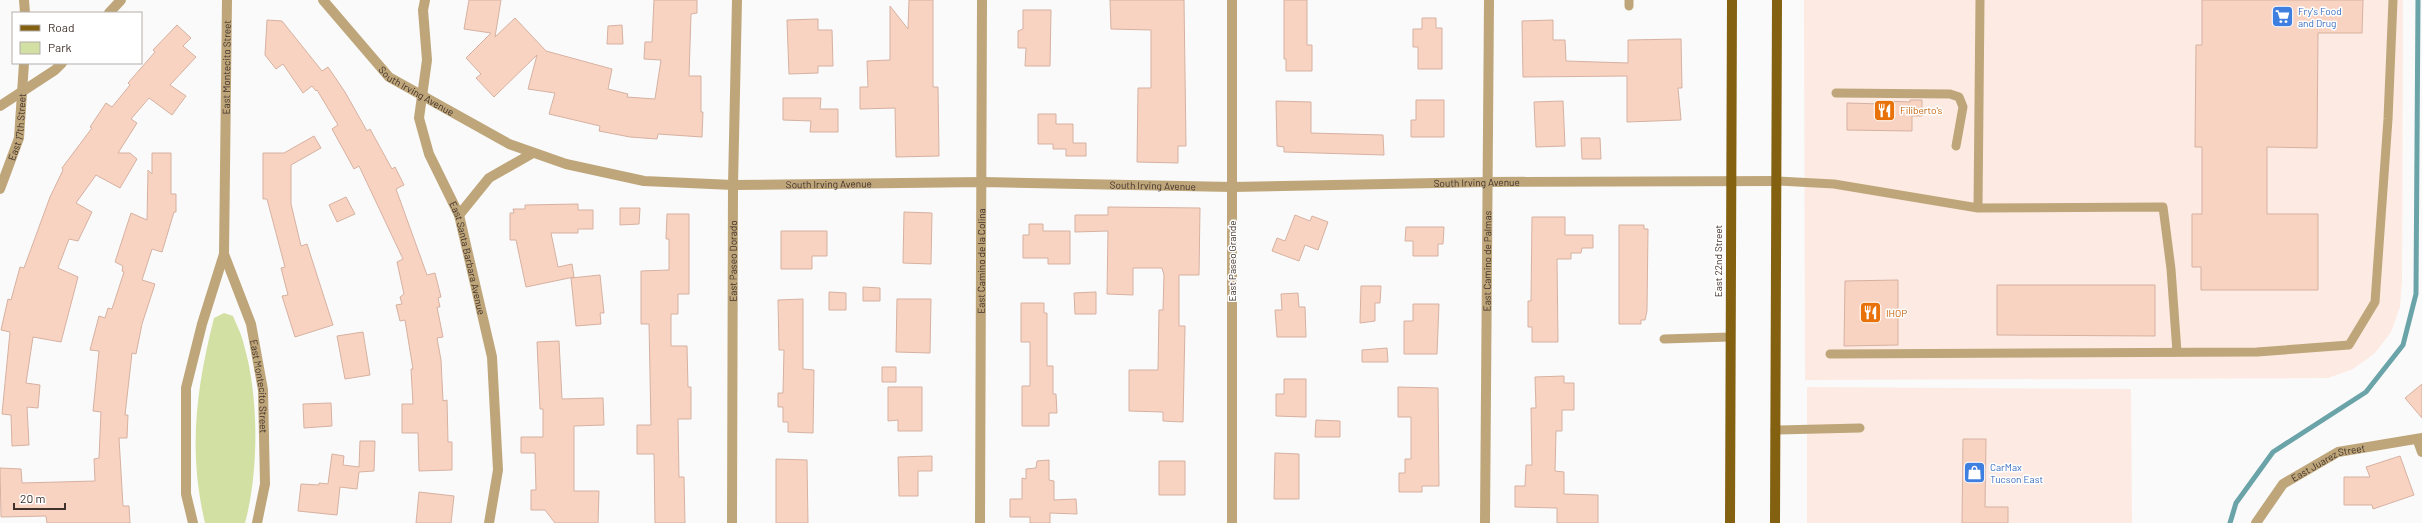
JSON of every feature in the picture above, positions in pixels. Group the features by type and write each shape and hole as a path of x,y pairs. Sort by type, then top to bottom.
{"main road":[{"name":"East 22nd Street","path":"1730,523 1732,0"},
{"path":"1775,523 1777,0"}],"street":[{"path":"24,0 24,12"},
{"path":"110,12 122,0"},
{"name":"East Montecito Street","path":"193,523 186,494 186,388 202,324 224,254 227,0"},
{"name":"South Irving Avenue","path":"323,0 389,77 509,144 566,164 644,181 733,185 982,182 1232,187 1488,182 1776,181"},
{"name":"East Santa Barbara Avenue","path":"425,0 423,10 427,60 419,118 429,154 459,215 492,357 498,470 489,523"},
{"name":"East Paseo Dorado","path":"732,523 733,185 737,0"},
{"name":"East Camino de la Colina","path":"980,523 982,0"},
{"name":"East Paseo Grande","path":"1232,0 1232,523"},
{"name":"East Camino de Palmas","path":"1485,523 1489,0"},
{"name":"East 17th Street","path":"0,189 19,138 24,64"},
{"path":"0,106 55,70 61,64"},
{"path":"459,215 489,178 533,153"},
{"name":"East Montecito Street","path":"224,254 251,324 263,390 265,484 257,523"},
{"path":"2420,440 2422,452"},
{"name":"East Juarez Street","path":"2256,523 2283,484 2338,452 2420,440"}],"lane":[{"path":"1978,208 1980,0"},
{"path":"1830,354 2257,352 2349,345 2375,302 2388,119 2393,0"},
{"path":"1836,93 1950,94 1959,97 1963,107 1956,146"},
{"path":"1776,181 1834,184 1978,208 2163,207 2171,268 2177,352"},
{"path":"1664,339 1730,337"},
{"path":"1775,430 1860,428"}],"shaded area":[{"path":"1804,0 2403,0 2402,281 2400,307 2391,332 2375,353 2353,369 2328,378 1805,380"},
{"path":"1807,387 2131,389 2132,523 1807,523"}],"green space":[{"path":"224,313 233,316 241,334 249,365 255,410 255,458 253,481 245,523 205,523 197,471 196,420 203,370 214,318"}],"building":[{"path":"469,0 501,0 495,37 515,18 546,51 612,69 608,89 628,94 627,97 655,99 661,60 644,59 645,42 652,42 654,0 697,0 697,13 691,14 689,76 701,76 701,112 703,112 702,137 658,134 657,139 630,137 599,131 600,126 549,114 555,93 528,89 537,55 494,97 476,78 481,74 466,58 491,33 464,29"},
{"path":"909,0 933,0 933,87 938,87 939,156 896,157 895,108 860,109 860,87 868,87 867,61 890,60 890,6 908,29"},
{"path":"1110,0 1184,0 1186,146 1178,146 1178,163 1137,162 1138,88 1151,88 1151,30 1111,29"},
{"path":"1284,0 1307,0 1307,45 1312,45 1312,71 1286,71 1286,59 1284,59"},
{"path":"2202,0 2363,0 2362,33 2318,33 2317,148 2267,147 2267,214 2318,214 2318,290 2201,290 2201,267 2192,267 2192,214 2202,214 2202,147 2195,147 2196,45 2202,45"},
{"path":"1023,10 1051,10 1050,66 1025,66 1026,48 1018,48 1018,31 1023,29"},
{"path":"1422,18 1436,18 1436,28 1442,28 1442,69 1418,69 1418,47 1413,47 1413,29 1422,29"},
{"path":"818,19 818,30 832,30 833,66 818,66 818,73 789,74 787,20"},
{"path":"267,20 282,21 322,71 328,67 345,92 367,131 370,129 392,169 395,167 404,185 396,189 427,275 435,273 441,297 438,298 440,307 437,307 443,337 437,338 441,360 443,401 447,400 448,442 452,442 452,470 419,471 418,433 402,433 402,404 413,404 411,369 413,369 405,320 400,321 396,305 402,304 400,297 404,294 397,262 403,259 359,166 354,169 332,129 338,125 317,90 316,91 312,86 303,93 283,64 276,69 265,55"},
{"path":"1553,20 1553,40 1565,40 1566,61 1628,63 1628,40 1681,39 1682,88 1678,88 1681,120 1627,122 1627,76 1523,77 1522,21"},
{"path":"177,25 191,38 183,46 196,57 170,85 186,96 172,115 149,98 131,119 137,123 118,153 130,153 137,159 120,188 96,175 76,203 92,212 78,241 69,239 58,268 78,277 61,342 33,337 26,383 40,385 38,408 27,407 29,445 12,446 11,415 2,414 10,332 1,330 8,299 11,300 20,267 24,268 50,197 63,170 62,168 92,128 90,127 106,103 112,107 130,85 128,83 155,52 153,50"},
{"path":"622,25 623,44 607,44 608,26"},
{"path":"783,98 821,98 820,109 838,109 838,132 810,132 811,121 783,120"},
{"path":"1416,100 1444,100 1444,137 1411,137 1411,120 1416,120"},
{"name":"Filiberto's","path":"1910,100 1922,100 1922,116 1912,116 1912,131 1847,130 1847,103 1882,104 1883,101 1910,102"},
{"path":"1276,101 1311,102 1311,133 1383,135 1384,155 1284,152 1284,147 1277,146"},
{"path":"1563,101 1565,146 1536,147 1534,102"},
{"path":"1038,114 1056,114 1056,124 1073,124 1073,143 1086,143 1086,156 1066,156 1066,149 1053,149 1053,144 1038,144"},
{"path":"314,136 321,148 291,165 291,204 301,246 307,244 333,325 295,337 282,296 288,295 281,268 285,267 267,199 263,199 263,153 284,153"},
{"path":"1581,138 1600,138 1601,159 1582,159"},
{"path":"152,153 171,153 171,194 176,194 176,212 174,212 162,252 152,249 142,280 155,284 142,324 136,354 132,353 125,415 128,415 127,438 119,438 123,506 129,506 130,523 47,523 46,516 1,517 0,468 21,469 22,483 95,481 94,459 99,458 101,412 93,411 99,351 90,350 99,316 105,318 108,308 112,309 124,272 122,271 123,266 115,262 131,213 147,220 148,170 152,174"},
{"path":"346,197 355,214 337,222 329,205"},
{"path":"578,204 578,210 593,210 593,229 578,229 578,233 551,233 558,267 572,264 574,277 526,287 516,240 510,240 510,213 514,213 513,209 525,209 525,205"},
{"path":"1108,207 1200,208 1199,275 1179,275 1179,326 1185,326 1183,422 1163,421 1163,412 1129,411 1129,370 1158,370 1159,310 1163,310 1164,275 1162,268 1133,268 1133,295 1107,294 1108,231 1075,232 1075,215 1108,215"},
{"path":"620,208 640,208 639,224 620,225"},
{"path":"904,212 932,213 931,264 903,263"},
{"path":"667,214 689,214 689,294 678,294 678,314 671,314 671,346 687,346 688,387 691,387 691,419 678,419 679,477 684,477 685,523 655,523 654,454 637,454 637,425 651,425 649,324 641,324 641,271 669,270 669,239 666,239"},
{"path":"1295,215 1310,221 1312,216 1328,222 1318,250 1305,245 1299,261 1272,251 1277,238 1285,241"},
{"path":"1532,217 1565,217 1565,235 1593,235 1593,248 1582,248 1581,253 1571,253 1571,259 1557,259 1558,342 1532,342 1532,327 1528,327 1528,301 1531,301"},
{"path":"1029,224 1043,224 1043,231 1070,231 1070,264 1048,264 1048,258 1023,258 1023,235 1029,235"},
{"path":"1619,225 1644,225 1644,229 1648,229 1647,311 1645,320 1641,320 1641,324 1619,324"},
{"path":"1406,227 1444,227 1443,244 1438,244 1438,256 1413,256 1413,241 1405,241"},
{"path":"781,231 827,231 827,256 812,256 812,269 781,269"},
{"path":"600,275 604,313 600,313 601,324 576,326 571,278"},
{"name":"IHOP","path":"1898,280 1898,345 1844,346 1845,281"},
{"path":"1997,285 2155,285 2155,336 1997,335"},
{"path":"1361,286 1381,286 1380,303 1375,303 1375,321 1360,323"},
{"path":"863,287 880,288 880,301 863,301"},
{"path":"829,292 846,293 846,310 829,310"},
{"path":"1096,292 1096,314 1075,314 1074,293"},
{"path":"1298,293 1299,307 1305,307 1306,337 1277,337 1275,310 1282,310 1281,294"},
{"path":"803,299 803,369 814,370 813,433 788,432 788,422 783,422 783,407 778,407 778,393 783,393 784,350 779,350 778,300"},
{"path":"897,299 931,299 930,353 896,352"},
{"path":"1021,303 1044,303 1044,313 1047,313 1047,366 1053,366 1053,394 1056,394 1057,413 1049,413 1049,426 1022,426 1022,386 1030,386 1030,342 1021,342"},
{"path":"1413,304 1439,304 1437,354 1404,354 1404,321 1413,321"},
{"path":"363,332 370,375 345,379 337,336"},
{"path":"559,341 562,399 603,398 604,425 574,426 574,491 599,491 598,523 555,523 545,510 531,510 531,490 536,490 535,453 521,453 521,437 543,437 543,409 540,409 537,342"},
{"path":"1387,348 1388,362 1362,362 1362,350"},
{"path":"882,367 896,367 896,382 882,382"},
{"path":"1564,376 1564,383 1574,383 1574,410 1562,410 1562,431 1556,431 1555,471 1564,472 1564,494 1598,495 1598,523 1557,523 1557,508 1515,507 1515,486 1525,486 1526,465 1532,465 1531,408 1536,408 1535,377"},
{"path":"1284,379 1306,379 1306,417 1276,416 1276,394 1284,394"},
{"path":"2422,384 2422,418 2405,398"},
{"path":"888,387 922,387 922,431 898,431 898,420 888,421"},
{"path":"1398,387 1438,388 1439,486 1422,486 1422,492 1399,492 1399,473 1405,473 1405,459 1411,459 1411,417 1398,417"},
{"path":"331,403 332,426 304,428 303,404"},
{"path":"1316,420 1340,421 1340,437 1315,437"},
{"name":"CarMax Tucson East","path":"1963,439 1986,439 1985,507 2008,507 2008,523 1962,523"},
{"path":"360,441 375,441 374,471 359,472 357,489 340,487 337,515 298,511 301,484 328,484 332,454 344,456 343,465 359,467"},
{"path":"1275,453 1299,454 1299,499 1274,499"},
{"path":"932,456 932,471 918,471 918,496 899,496 898,457"},
{"path":"2400,456 2414,495 2373,509 2372,505 2344,505 2344,477 2370,477 2366,467"},
{"path":"776,459 807,460 808,523 776,523"},
{"path":"1049,460 1049,480 1054,481 1054,500 1076,499 1077,514 1050,513 1050,523 1030,523 1030,517 1010,517 1010,499 1022,499 1022,478 1026,479 1026,469 1036,468 1037,461"},
{"path":"1159,461 1185,461 1185,495 1159,495"},
{"path":"419,492 454,496 451,523 416,523"}],"waterway":[{"path":"2230,523 2236,503 2273,452 2366,392 2403,345 2416,294 2418,0"}],"place":[{"name":"Fry's Food and Drug","path":"2282,17"},
{"name":"Filiberto's","path":"1884,110"},
{"name":"IHOP","path":"1871,313"},
{"name":"CarMax Tucson East","path":"1974,473"}]}
